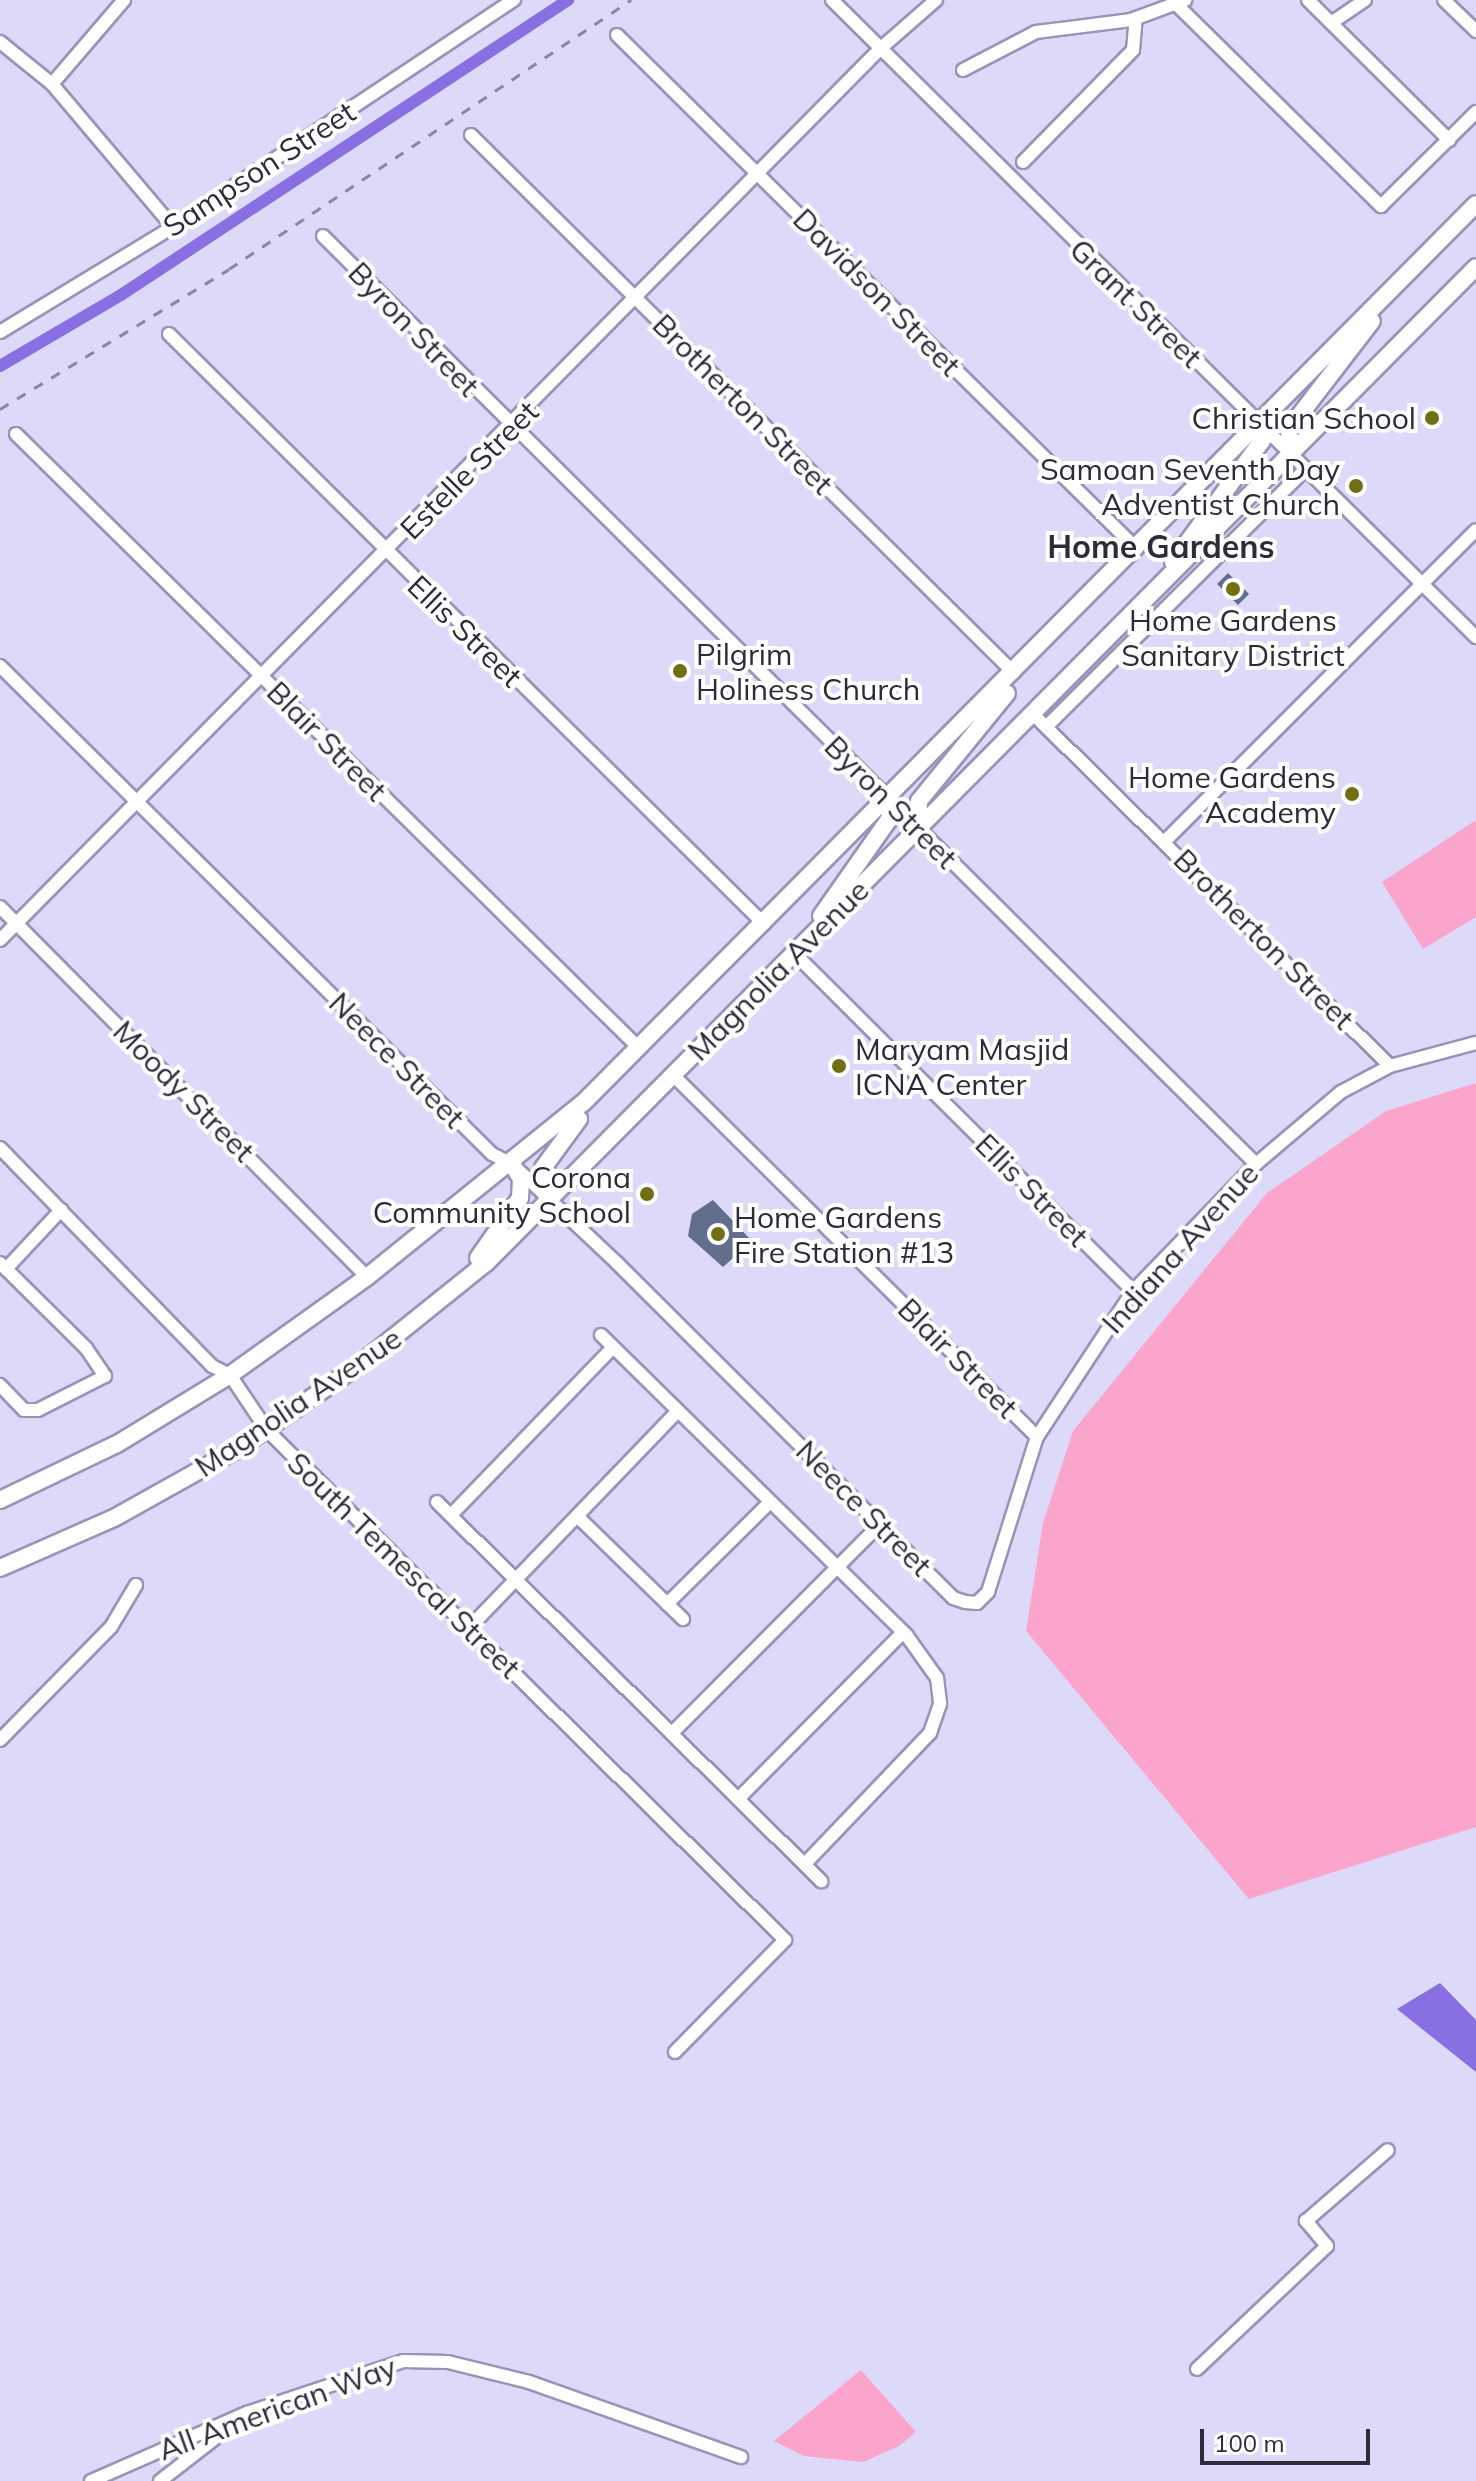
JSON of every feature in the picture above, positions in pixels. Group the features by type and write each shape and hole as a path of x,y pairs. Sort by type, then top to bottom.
{"main road":[{"name":"Magnolia Avenue","path":"0,1500 117,1444 230,1375 367,1277 512,1164 619,1069 1476,204"},
{"path":"1291,454 1289,429 1414,266"},
{"name":"Magnolia Avenue","path":"0,1568 114,1518 267,1430 454,1289 674,1076 1476,267"},
{"path":"1141,605 1262,441 1260,422"},
{"path":"917,830 919,801 1008,691 1014,673"},
{"path":"795,954 890,818 888,799"},
{"path":"547,1199 543,1168 619,1069"},
{"path":"454,1289 517,1204 522,1185 512,1164"}],"street":[{"path":"52,84 124,0"},
{"name":"Sampson Street","path":"0,332 173,227 514,0"},
{"name":"Grant Street","path":"832,0 1476,637"},
{"name":"Estelle Street","path":"0,940 264,679 881,48 936,0"},
{"path":"1308,0 1449,140"},
{"path":"1331,23 1365,0"},
{"path":"1444,0 1476,31"},
{"path":"963,70 1036,32 1136,18 1181,2 1381,206 1476,112"},
{"path":"1023,162 1133,50 1136,18"},
{"name":"Davidson Street","path":"617,35 1137,549"},
{"path":"0,42 52,84 173,227"},
{"name":"Brotherton Street","path":"471,135 1014,673"},
{"name":"Byron Street","path":"323,236 511,428 1256,1164"},
{"name":"Ellis Street","path":"169,334 764,924"},
{"name":"Blair Street","path":"16,434 639,1048"},
{"path":"1046,727 1306,469"},
{"path":"1166,840 1476,530"},
{"name":"Neece Street","path":"0,666 492,1154 512,1164 953,1598 977,1603"},
{"name":"Brotherton Street","path":"1033,714 1166,840 1390,1066"},
{"name":"Moody Street","path":"0,907 367,1277"},
{"name":"Ellis Street","path":"795,954 1133,1291"},
{"name":"Indiana Avenue","path":"977,1603 988,1592 1037,1437 1133,1291 1256,1164 1341,1092 1390,1066 1476,1043"},
{"name":"Blair Street","path":"674,1076 1037,1437"},
{"name":"South Temescal Street","path":"0,1148 212,1366 230,1375 267,1430 785,1940 675,2052"},
{"path":"0,1385 24,1410 38,1410 105,1376 86,1348 3,1266 61,1210"},
{"path":"601,1335 903,1632 937,1678 940,1704 930,1733 805,1864"},
{"path":"451,1515 613,1347"},
{"path":"469,1628 678,1411"},
{"path":"437,1502 821,1881"},
{"path":"667,1604 770,1502"},
{"path":"577,1516 683,1619"},
{"path":"672,1733 869,1535"},
{"path":"0,1740 111,1627 136,1585"},
{"path":"738,1799 903,1632"},
{"path":"1197,2369 1327,2246 1306,2221 1388,2150"},
{"name":"All American Way","path":"91,2481 247,2413 403,2361 448,2362 529,2382 741,2457"},
{"path":"160,2481 247,2413"}],"shaded area":[{"path":"1476,820 1476,917 1423,949 1382,882"},
{"path":"1476,1083 1476,1827 1249,1899 1026,1631 1043,1523 1073,1431 1267,1193 1386,1111"},
{"path":"1440,1983 1476,2020 1476,2072 1397,2009"},
{"path":"861,2370 916,2432 899,2446 863,2462 804,2456 774,2441"}],"building":[{"name":"Home Gardens Sanitary District","path":"1228,573 1249,594 1238,605 1217,584"},
{"name":"Home Gardens Fire Station #13","path":"713,1200 752,1241 723,1267 688,1236 692,1214"}],"waterway":[{"path":"0,366 121,295 568,0"},
{"path":"196,240 199,244"}],"railway":[{"path":"0,409 229,269 631,0"}],"place":[{"name":"Christian School","path":"1432,418"},
{"name":"Samoan Seventh Day Adventist Church","path":"1356,486"},
{"name":"Home Gardens Sanitary District","path":"1233,589"},
{"name":"Pilgrim Holiness Church","path":"680,671"},
{"name":"Home Gardens Academy","path":"1352,794"},
{"name":"Maryam Masjid ICNA Center","path":"839,1066"},
{"name":"Corona Community School","path":"647,1194"},
{"name":"Home Gardens Fire Station #13","path":"718,1234"}],"district":[{"name":"Home Gardens","path":"1161,546"}]}
